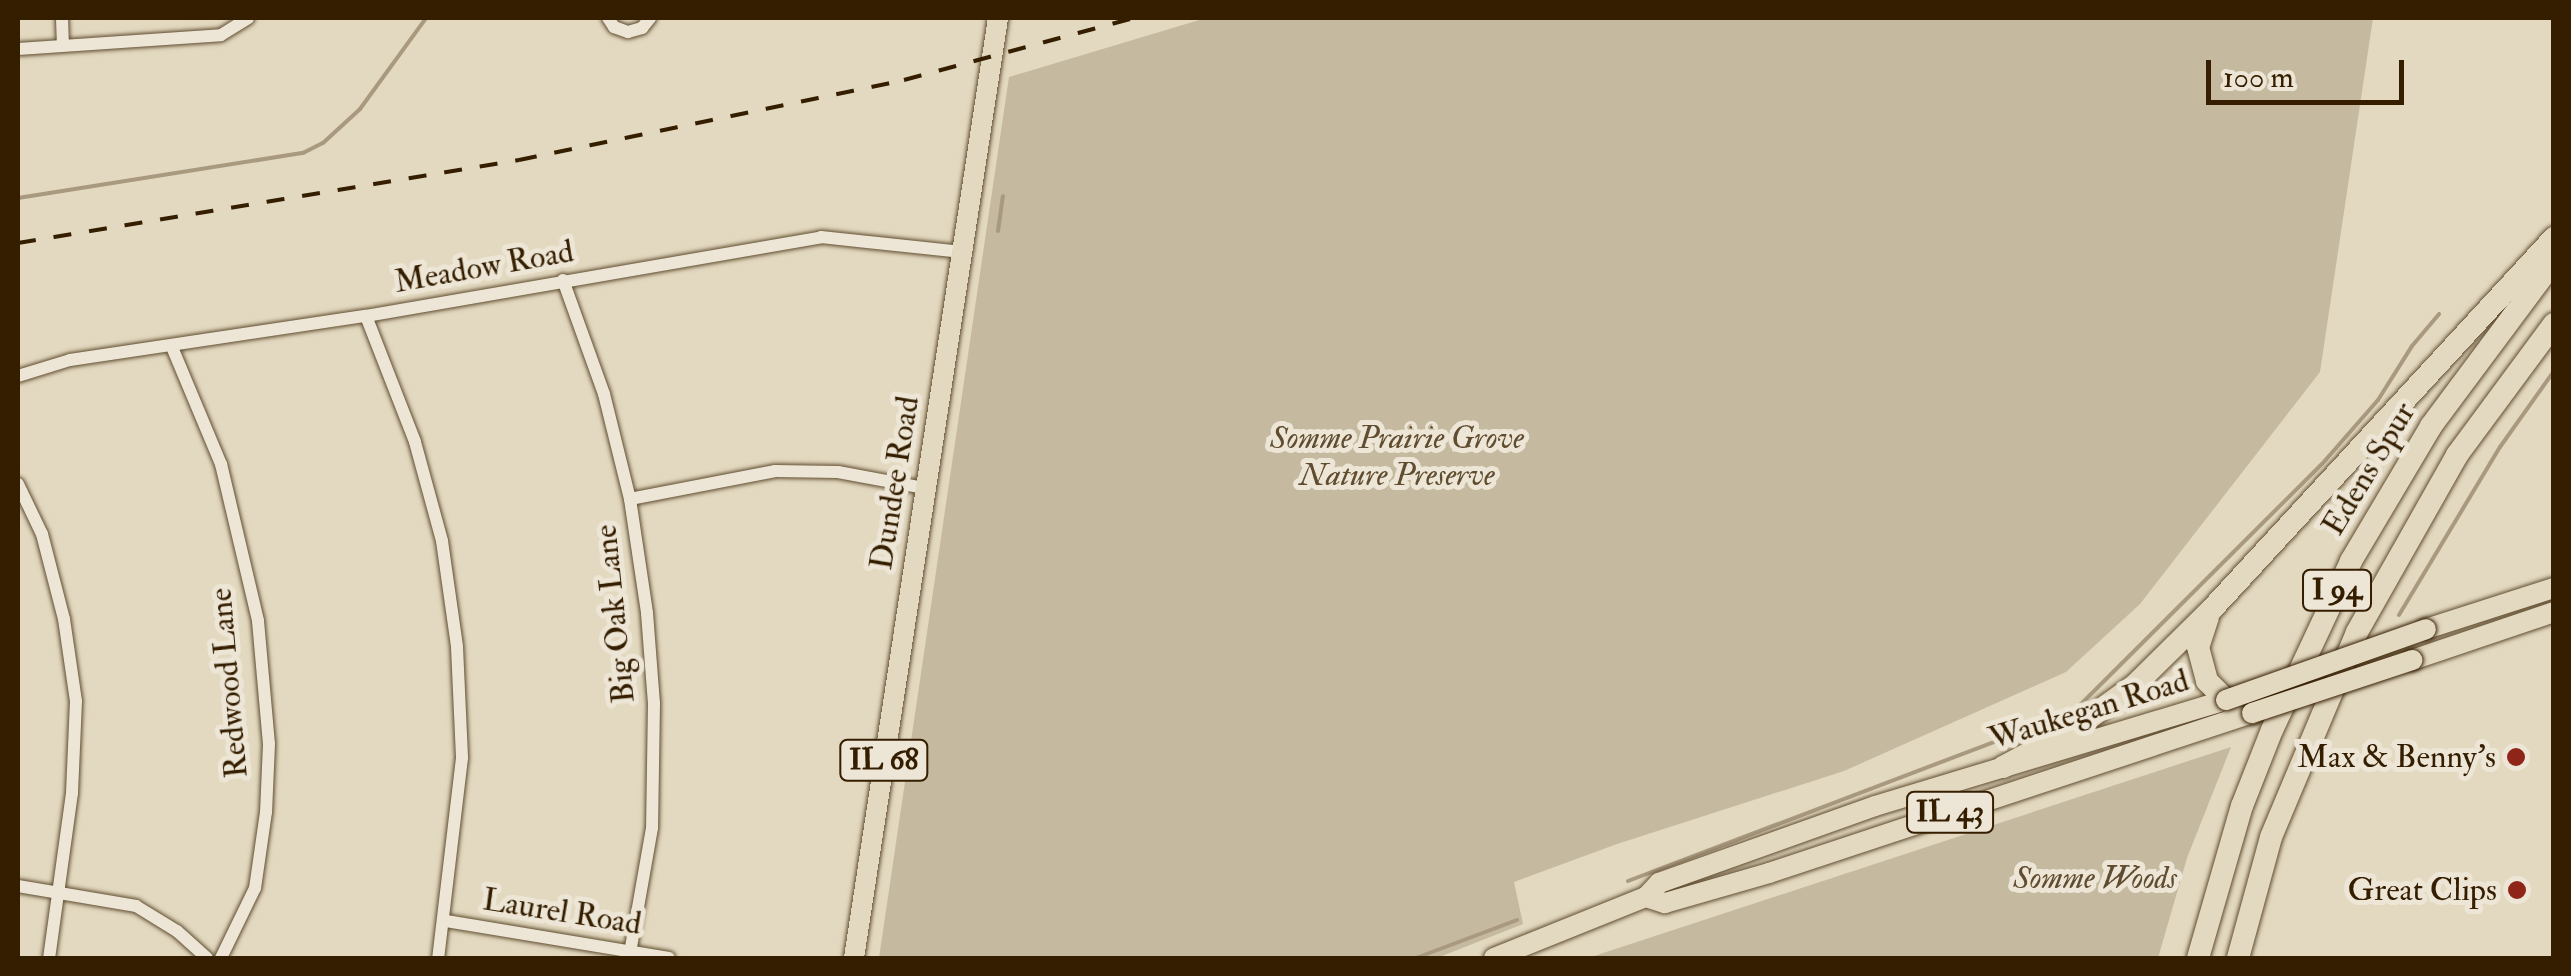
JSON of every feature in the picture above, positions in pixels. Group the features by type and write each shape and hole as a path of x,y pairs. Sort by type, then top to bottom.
{"highway":[{"path":"2004,766 2071,731 2136,684 2212,609 2554,238"},
{"name":"Edens Spur","path":"2198,958 2236,826 2272,730 2351,561 2432,426 2554,261"},
{"name":"I 94","path":"2238,958 2271,837 2357,632 2457,455 2554,324"},
{"path":"2212,609 2199,637 2198,660 2211,688 2252,713"}],"main road":[{"name":"Dundee Road","path":"854,958 998,18"},
{"name":"Waukegan Road","path":"1494,958 1646,897 1659,883 1875,806 2226,700 2554,588"},
{"name":"Waukegan Road","path":"1646,897 1665,902 1769,872 2554,612"}],"street":[{"path":"62,18 62,45"},
{"path":"18,49 221,35 248,18"},
{"path":"608,18 614,26 628,32 642,28 650,18"},
{"name":"Meadow Road","path":"18,376 70,360 366,316 821,237 962,252"},
{"name":"Big Oak Lane","path":"563,280 604,394 630,499 648,613 654,703 652,828 631,954"},
{"path":"366,316 415,442 442,541 458,647 462,758 446,921 438,958"},
{"name":"Redwood Lane","path":"172,347 221,464 258,622 269,744 266,812 255,888 221,958"},
{"path":"630,499 775,471 838,472 924,488"},
{"path":"18,484 42,534 64,619 76,701 72,793 49,958"},
{"path":"18,886 136,906 177,931 207,958"},
{"name":"Laurel Road","path":"446,921 669,958"}],"green space":[{"name":"Somme Prairie Grove Nature Preserve","path":"1206,18 2373,18 2320,372 2140,604 2066,672 1844,771 1617,844 1514,882 1523,924 1437,958 879,958 1009,77"},
{"name":"Somme Woods","path":"2231,747 2187,858 2158,958 1588,958"}],"waterway":[{"path":"18,198 303,153 323,143 360,109 426,18"},
{"path":"998,231 1003,196"},
{"path":"1628,881 2073,712 2322,464 2378,400 2412,346 2439,314"},
{"path":"2399,615 2500,447 2554,371"},
{"path":"1416,958 1517,920"}],"railway":[{"path":"18,243 519,160 904,80 1133,18"}],"place":[{"name":"Max & Benny's","path":"2516,757"},
{"name":"Great Clips","path":"2517,890"}]}
